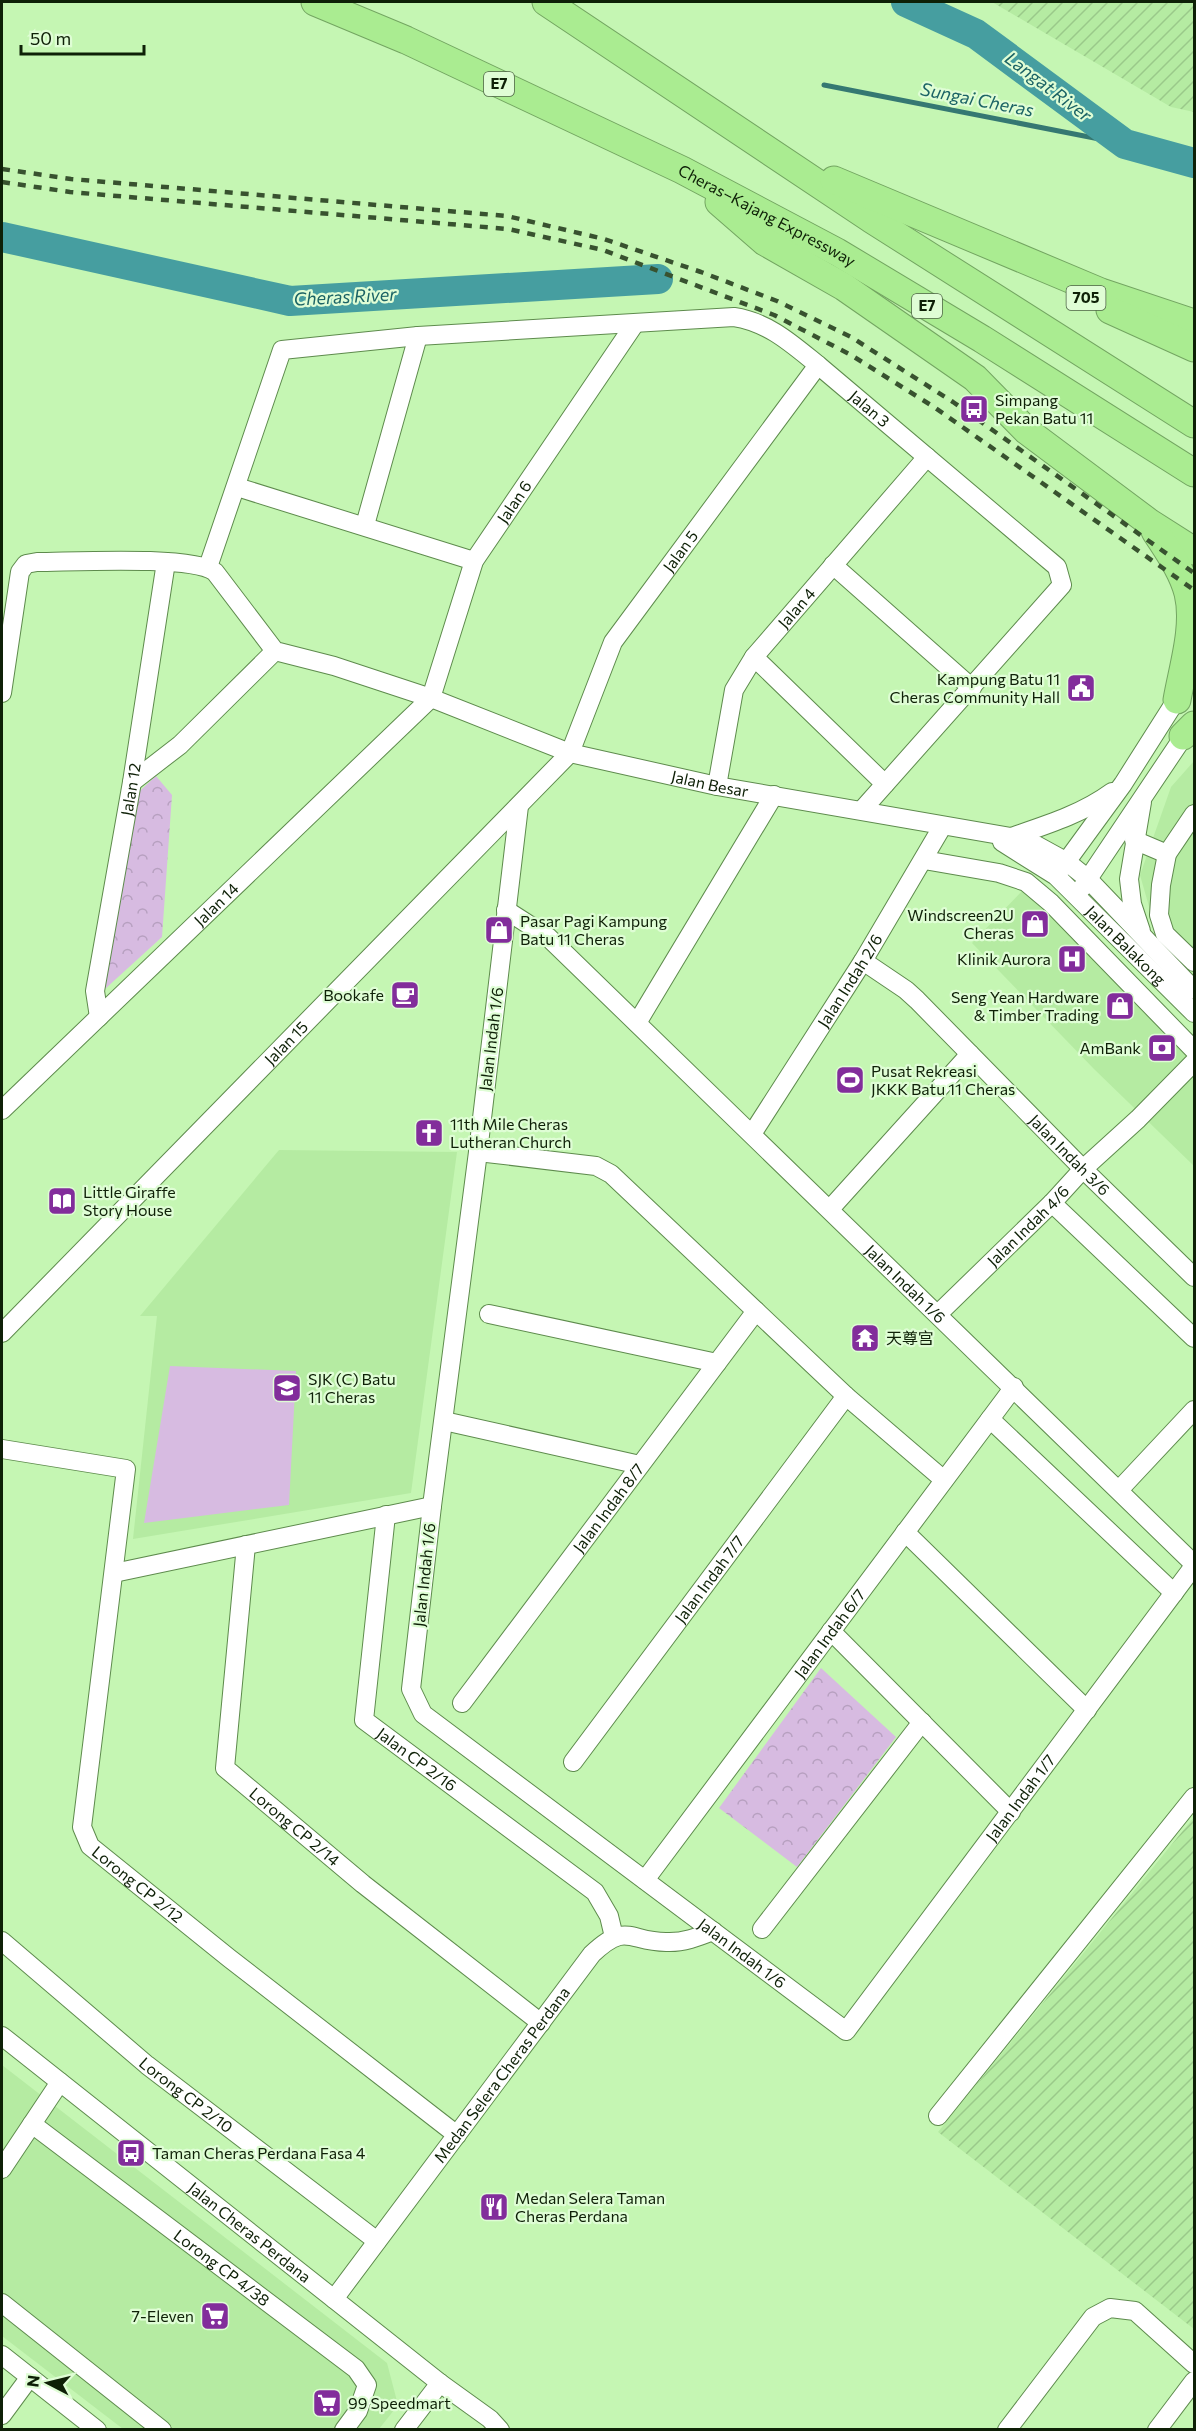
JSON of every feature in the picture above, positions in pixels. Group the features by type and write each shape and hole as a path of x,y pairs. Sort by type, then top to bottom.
{"highway":[{"name":"Cheras–Kajang Expressway","path":"315,2 406,40 682,170 837,252 982,339 1194,473"},
{"path":"546,2 871,219 1191,422"},
{"path":"775,155 1101,292 1194,323"},
{"path":"682,170 765,242 844,287 975,378 1026,431 1150,523 1194,551"},
{"name":"705","path":"981,243 1124,318 1194,348"},
{"path":"1150,523 1176,563 1188,593 1190,620 1177,700"}],"street":[{"name":"Jalan 3","path":"237,487 282,350 418,336 634,325 734,317 748,319 783,336 1057,567 1062,585 972,688"},
{"name":"Jalan 6","path":"431,698 474,561 634,325"},
{"path":"365,525 418,336"},
{"name":"Jalan 5","path":"570,753 613,642 818,365"},
{"name":"Jalan 4","path":"717,786 734,690 754,657 927,457"},
{"path":"208,567 237,487 365,525 474,561"},
{"path":"2,693 20,572 26,564 37,562 166,562 208,567 215,572 275,651 180,745 132,782"},
{"name":"Jalan 12","path":"99,1017 95,991 132,782 166,562"},
{"path":"833,565 972,688 862,810"},
{"name":"Jalan Besar","path":"275,651 334,666 431,698 570,753 717,786 1004,837 1036,845 1062,869"},
{"path":"754,657 885,784"},
{"path":"1088,879 1062,869 1123,784 1194,672"},
{"name":"Jalan 14","path":"2,1110 431,698"},
{"path":"1077,895 1144,792 1191,727"},
{"name":"Jalan 15","path":"2,1333 570,753"},
{"path":"1004,837 1061,819 1098,802 1123,784"},
{"path":"1144,792 1129,879 1132,904 1144,938"},
{"path":"637,1023 774,795"},
{"name":"Jalan Indah 1/6","path":"519,806 411,1689 423,1714 846,2031"},
{"path":"1194,814 1167,854 1161,885 1159,915 1165,934 1194,962"},
{"name":"Jalan Indah 2/6","path":"752,1134 863,961 942,827"},
{"path":"1134,840 1167,854"},
{"path":"924,860 999,873 1026,882 1051,903 1194,1050"},
{"name":"Jalan Balakong","path":"1062,869 1077,895 1194,1013"},
{"name":"Jalan Balakong","path":"1088,879 1194,990"},
{"name":"Jalan Indah 1/6","path":"506,910 548,937 1014,1387 1194,1565"},
{"name":"Jalan Indah 3/6","path":"863,961 906,990 1194,1277"},
{"path":"830,1209 970,1054"},
{"name":"Jalan Indah 4/6","path":"938,1314 1052,1203 1083,1168 1138,1119 1194,1062"},
{"path":"478,1152 596,1166 611,1174 846,1396 944,1480"},
{"path":"1052,1203 1194,1338"},
{"name":"Jalan Indah 8/7","path":"462,1703 756,1311"},
{"path":"489,1314 717,1363"},
{"name":"Jalan Indah 6/7","path":"645,1880 1014,1387"},
{"name":"Jalan Indah 7/7","path":"573,1762 846,1396"},
{"path":"1119,1490 1194,1410"},
{"path":"990,1419 1174,1593"},
{"path":"444,1421 640,1465"},
{"name":"Lorong CP 2/12","path":"2,1449 126,1469 82,1827 90,1846 456,2135"},
{"path":"114,1573 432,1506"},
{"name":"Jalan CP 2/16","path":"386,1515 364,1720 594,1892 609,1916 614,1937"},
{"path":"905,1532 1087,1710"},
{"name":"Lorong CP 2/14","path":"246,1545 225,1768 363,1884 541,2023"},
{"name":"Jalan Indah 1/7","path":"846,2031 1194,1565"},
{"path":"831,1630 1011,1812"},
{"path":"762,1929 922,1722"},
{"path":"938,2116 1194,1797"},
{"path":"614,1937 632,1935 664,1943 684,1941 713,1931"},
{"name":"Medan Selera Cheras Perdana","path":"334,2299 592,1954 614,1937"},
{"name":"Lorong CP 2/10","path":"2,1941 147,2065 377,2241"},
{"name":"Jalan Cheras Perdana","path":"2,2036 440,2383 490,2419 500,2430"},
{"path":"2,2169 60,2082"},
{"name":"Lorong CP 4/38","path":"32,2124 356,2369 367,2385 358,2411 344,2430"},
{"path":"2,2302 162,2430"},
{"path":"1007,2430 1093,2318 1110,2308 1135,2311 1194,2364"},
{"path":"2,2355 97,2430"},
{"path":"2,2415 30,2377"},
{"path":"1157,2430 1194,2381"},
{"path":"404,2430 440,2383"}],"shaded area":[{"path":"992,2 1194,2 1194,112 1171,107"},
{"path":"1194,761 1194,974 1158,938 1140,875 1171,787"},
{"path":"1024,889 1043,904 1194,1059 1194,1166 1094,1069 972,943"},
{"name":"SJK (C) Batu 11 Cheras","path":"279,1150 457,1152 411,1493 133,1539 157,1316 140,1316"},
{"path":"1194,1817 1194,2329 938,2132"},
{"path":"2,2065 387,2363 398,2405 379,2429 123,2429 2,2336"}],"green space":[{"path":"156,776 172,795 162,937 105,989 131,799"},
{"path":"170,1366 296,1371 289,1505 144,1523"},
{"path":"821,1668 896,1737 797,1867 719,1808"}],"waterway":[{"name":"Langat River","path":"906,2 976,34 1125,144 1194,163"},
{"name":"Sungai Cheras","path":"824,85 1125,144"},
{"name":"Cheras River","path":"2,237 290,301 658,279"}],"railway":[{"path":"2,169 71,179 507,216 604,239 777,301 851,337 953,402 1194,573"},
{"path":"2,182 70,192 508,229 603,250 774,315 851,355 934,407 1194,590"}],"place":[{"name":"Simpang Pekan Batu 11","path":"974,409"},
{"name":"Kampung Batu 11 Cheras Community Hall","path":"1081,688"},
{"name":"Windscreen2U Cheras","path":"1035,924"},
{"name":"Pasar Pagi Kampung Batu 11 Cheras","path":"499,930"},
{"name":"Klinik Aurora","path":"1072,959"},
{"name":"Bookafe","path":"405,995"},
{"name":"Seng Yean Hardware & Timber Trading","path":"1120,1006"},
{"name":"AmBank","path":"1162,1048"},
{"name":"Pusat Rekreasi JKKK Batu 11 Cheras","path":"850,1080"},
{"name":"11th Mile Cheras Lutheran Church","path":"429,1133"},
{"name":"Little Giraffe Story House","path":"62,1201"},
{"name":"天尊宫","path":"865,1338"},
{"name":"SJK (C) Batu 11 Cheras","path":"287,1388"},
{"name":"Taman Cheras Perdana Fasa 4","path":"131,2153"},
{"name":"Medan Selera Taman Cheras Perdana","path":"494,2207"},
{"name":"7-Eleven","path":"215,2316"},
{"name":"99 Speedmart","path":"327,2403"}]}
